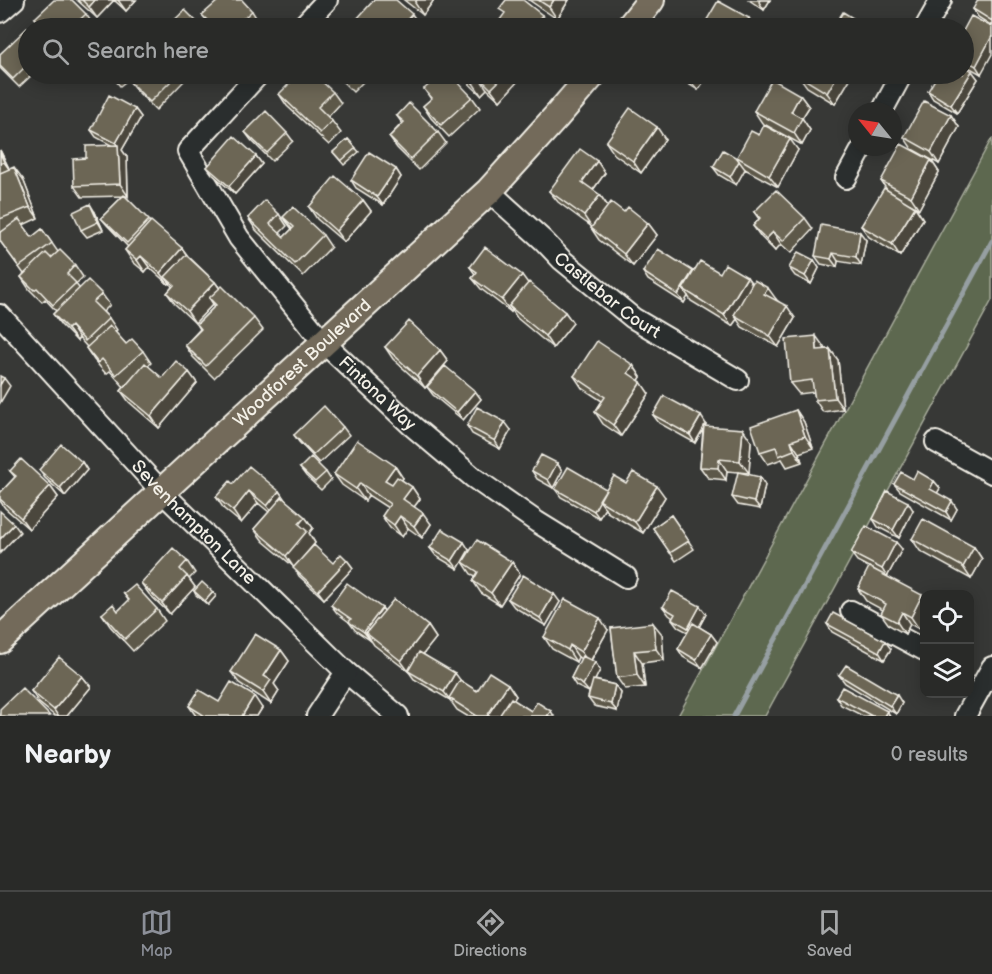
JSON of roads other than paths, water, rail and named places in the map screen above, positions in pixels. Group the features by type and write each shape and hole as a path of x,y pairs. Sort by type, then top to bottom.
{"main road":[{"path":"637,18 651,0"},
{"name":"Woodforest Boulevard","path":"0,640 489,191 584,84"}],"street":[{"path":"0,12 14,0"},
{"path":"310,18 327,0"},
{"path":"931,18 940,0"},
{"name":"Fintona Way","path":"251,84 188,151 239,238 324,342 410,424 474,478 537,522 626,577"},
{"path":"887,102 897,84"},
{"path":"846,178 858,156"},
{"name":"Castlebar Court","path":"489,191 562,260 633,318 738,380"},
{"name":"Sevenhampton Lane","path":"0,315 162,492 346,672 398,716"},
{"path":"936,442 992,473"},
{"path":"851,611 920,648"},
{"path":"317,716 346,672"},
{"path":"965,716 982,674"}],"waterway":[{"path":"734,716 992,241"}]}
